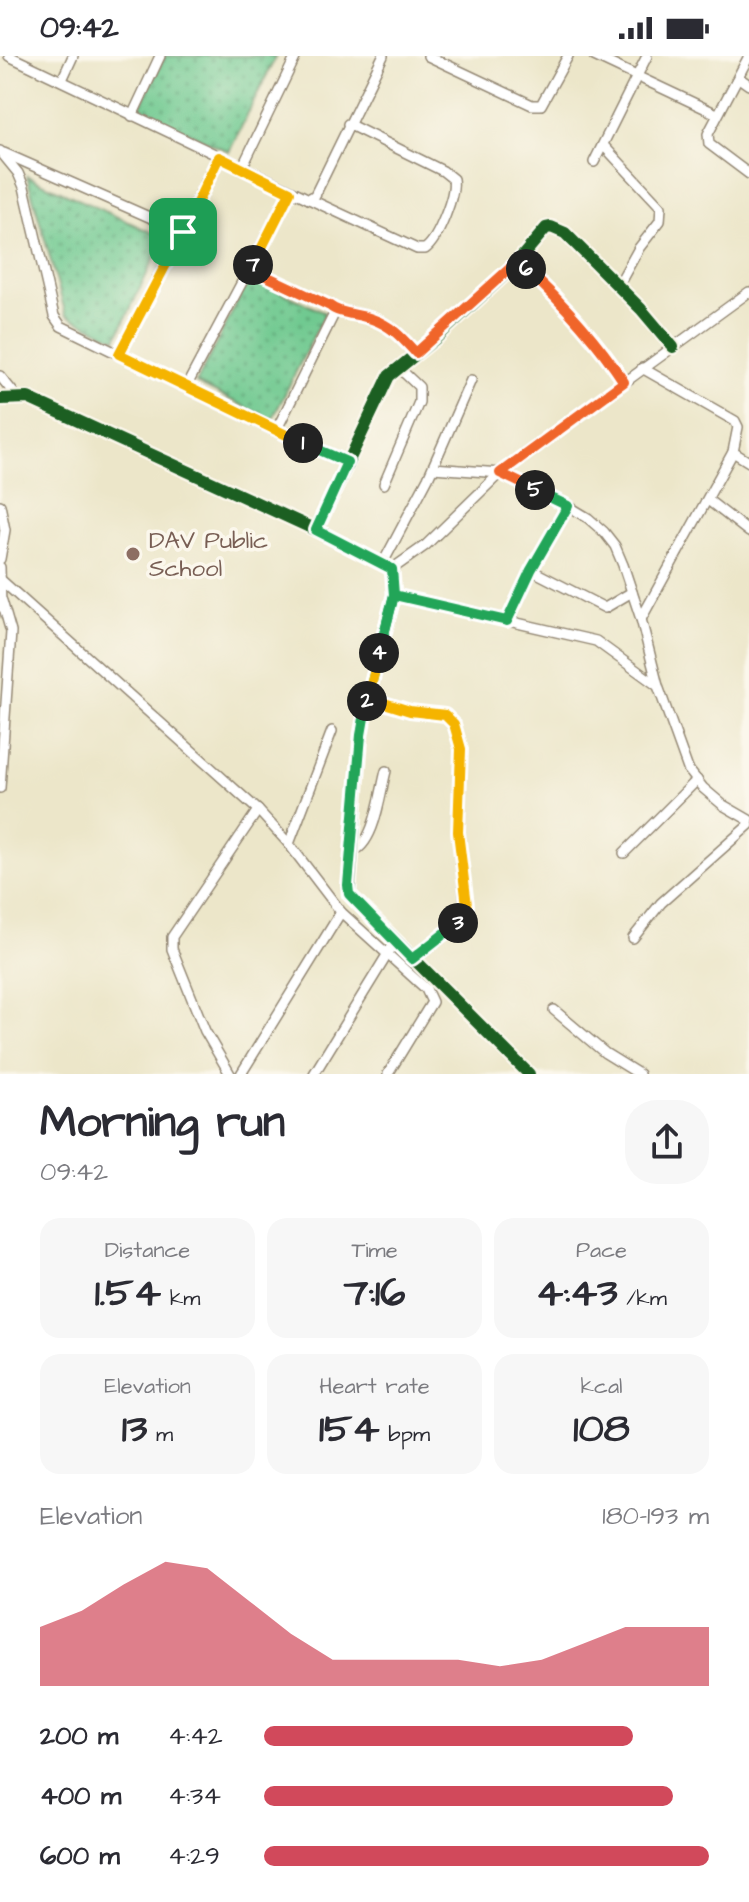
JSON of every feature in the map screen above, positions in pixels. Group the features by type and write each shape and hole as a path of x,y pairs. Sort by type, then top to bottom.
{"street":[{"path":"9,56 290,192 417,249 425,249 436,236 453,192 453,179 443,171 348,124"},
{"path":"62,80 73,56"},
{"path":"132,116 160,56"},
{"path":"242,168 296,56"},
{"path":"309,199 315,195 383,56"},
{"path":"428,56 532,105 541,105 568,56"},
{"path":"594,56 717,114"},
{"path":"594,162 647,56"},
{"path":"749,56 708,134 709,144 749,174"},
{"path":"739,78 749,85"},
{"path":"603,145 661,207 660,221 639,248 618,286"},
{"path":"0,151 183,232"},
{"path":"0,151 18,173 24,187 54,316 61,326 276,431 347,462"},
{"path":"119,354 219,157"},
{"path":"186,387 290,192"},
{"path":"316,530 385,381 518,261 542,231 551,227 565,233 673,347"},
{"path":"518,261 561,301 600,345 624,382"},
{"path":"251,269 334,310 386,325 395,330 416,353"},
{"path":"388,566 426,545 500,473 748,294"},
{"path":"276,431 334,310"},
{"path":"384,484 419,402 419,387 398,367"},
{"path":"641,619 733,452 738,427 735,421 642,368"},
{"path":"0,376 17,397"},
{"path":"471,380 388,566 394,595 361,735 349,894 529,1074"},
{"path":"0,399 28,398 388,566"},
{"path":"733,452 749,462"},
{"path":"433,468 500,473 588,518 615,546 641,619 658,686 688,769 723,805 749,823 661,903 633,938"},
{"path":"708,500 749,532"},
{"path":"0,505 5,530 0,559"},
{"path":"507,621 531,570 568,506"},
{"path":"0,567 1,606 11,632 0,788"},
{"path":"531,570 605,608 632,592"},
{"path":"1,580 258,810 289,844 341,912 426,989 432,1002 388,1074"},
{"path":"394,595 596,641 658,686"},
{"path":"368,698 410,711 445,715 451,718 459,737 458,832 466,912 452,928 412,959"},
{"path":"289,844 332,731"},
{"path":"351,852 358,850 368,839 386,771"},
{"path":"624,853 697,780"},
{"path":"230,1074 205,1031 172,949 172,937 258,810"},
{"path":"241,1074 341,912"},
{"path":"314,1074 395,942"},
{"path":"554,1010 605,1053 639,1074"}],"green space":[{"path":"165,56 276,56 229,152 139,109"},
{"path":"27,176 164,238 116,339 66,315"},
{"path":"250,277 325,313 272,420 196,383"}],"cycle path":[{"path":"316,530 389,376 436,338 514,266 546,228 565,233 641,309 673,347"},
{"path":"0,399 28,398 316,530 392,569 394,595 361,735 349,894 529,1074"}],"place":[{"name":"DAV Public School","path":"133,554"}],"route":[{"path":"183,232 119,354 347,462 316,530 392,569 394,595 366,705 361,735 348,885 349,894 356,904 412,959 452,928 466,912 458,832 461,749 451,718 410,711 368,698 394,595 507,621 531,570 568,506 500,473 624,382 600,345 561,301 518,261 416,353 395,330 386,325 334,310 251,269 290,192 219,157 183,232"}]}
